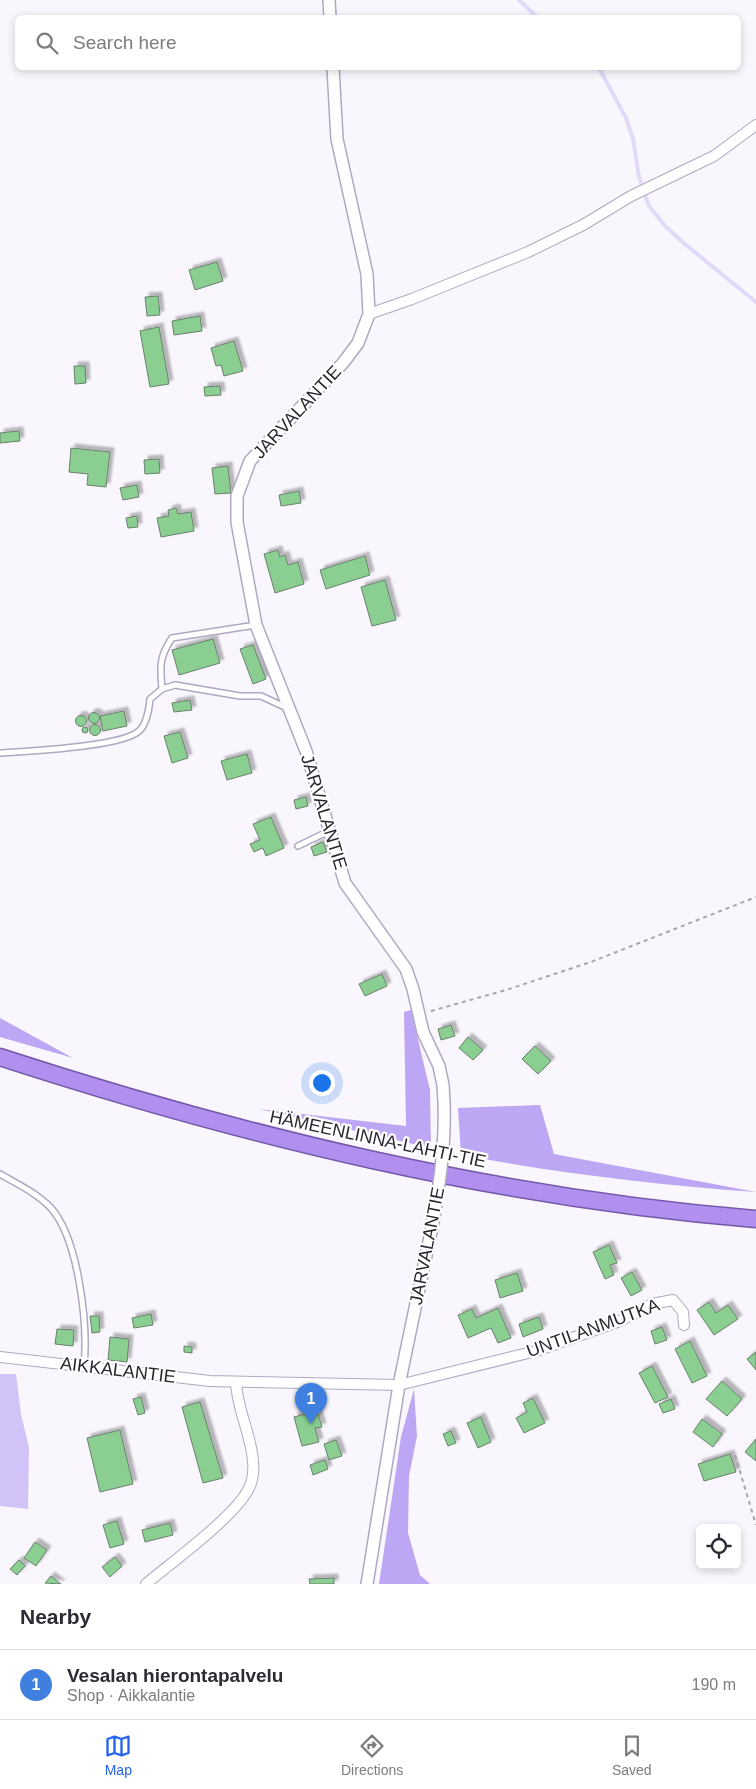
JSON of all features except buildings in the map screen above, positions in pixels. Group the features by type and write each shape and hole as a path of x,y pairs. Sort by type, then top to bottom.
{"highway":[{"name":"HÄMEENLINNA-LAHTI-TIE","path":"0,1057 163,1108 242,1130 422,1172 525,1190 756,1219"}],"street":[{"path":"329,0 330,15"},
{"name":"JARVALANTIE","path":"333,70 337,139 368,274 369,314 358,343 343,362 250,461 237,496 240,541 256,625 306,751 345,883 406,969 423,1032 439,1066 443,1085 445,1130 442,1167 433,1222 399,1385 367,1584"},
{"path":"369,314 412,299 544,244 583,225 631,196 714,156 756,125"},
{"name":"UNTILANMUTKA","path":"399,1385 536,1350 620,1321 652,1304 673,1300 683,1312 684,1325"},
{"name":"AIKKALANTIE","path":"0,1357 176,1378 236,1382 399,1385"},
{"path":"146,1584 216,1524 248,1491 253,1477 253,1460 236,1394 236,1382"}],"lane":[{"path":"162,689 160,669 163,651 172,638 256,625"},
{"path":"0,753 119,740 140,731 148,715 150,699 162,689 174,685 240,696 261,696 290,710"},
{"path":"298,846 330,831"},
{"path":"0,1174 42,1199 60,1221 78,1280 86,1339 84,1366"}],"path":[{"path":"419,1014 506,990 591,962 756,897"},
{"path":"735,1455 756,1525"}],"shaded area":[{"path":"411,1010 430,1090 431,1148 259,1109 406,1126 404,1012"},
{"path":"0,1018 73,1058 0,1037"},
{"path":"540,1105 554,1154 756,1192 608,1178 461,1155 458,1108"},
{"path":"0,1374 16,1374 21,1414 29,1448 28,1509 0,1506"},
{"path":"414,1389 417,1436 409,1476 408,1533 420,1575 430,1584 379,1584 401,1437"}],"waterway":[{"path":"519,0 535,15"},
{"path":"600,70 626,118 633,139 639,177 649,206 666,227 686,245 756,302"}],"place":[{"name":"Vesalan hierontapalvelu","path":"311,1424"}]}
